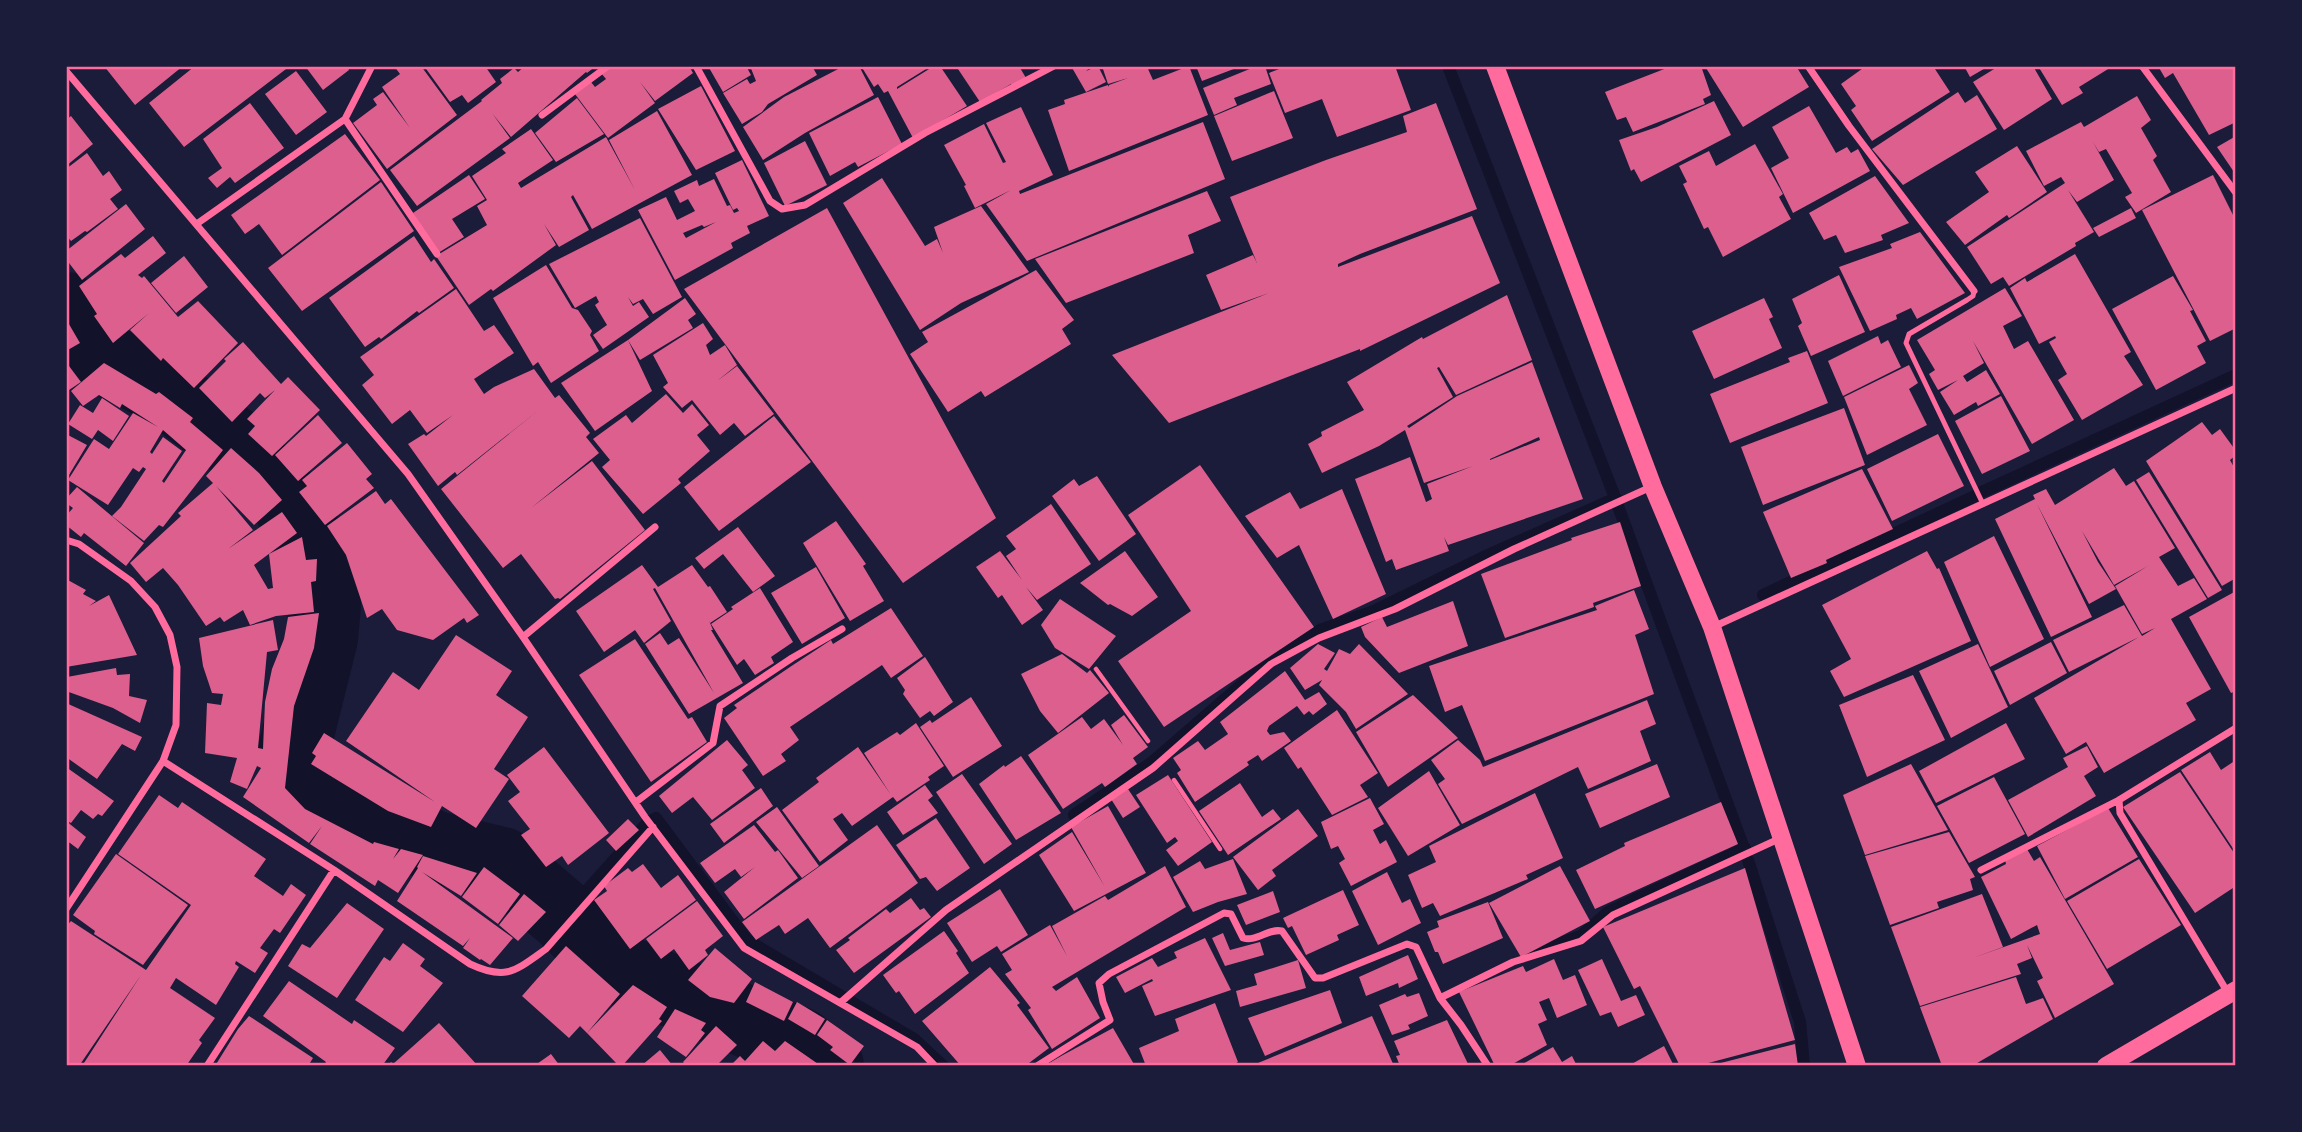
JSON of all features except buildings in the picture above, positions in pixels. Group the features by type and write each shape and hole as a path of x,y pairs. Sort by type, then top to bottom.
{"main road":[{"path":"1495,66 1653,486 1712,627 1857,1066"},
{"path":"2105,1066 2232,992"}],"street":[{"path":"198,223 345,119 372,66"},
{"path":"542,116 608,66"},
{"path":"696,66 770,201 782,209 804,205 925,133 1054,66"},
{"path":"1808,66 1849,126 1974,291"},
{"path":"2142,66 2235,193"},
{"path":"66,71 198,223 408,474 523,636 649,822 744,947 917,1047 936,1066"},
{"path":"345,119 437,254"},
{"path":"1712,627 2235,388"},
{"path":"840,1003 946,910 1153,768 1272,664 1319,638 1395,609 1514,549 1653,486"},
{"path":"523,636 655,527"},
{"path":"66,540 79,544 131,581 155,607 170,635 177,667 176,725 163,761 66,909"},
{"path":"636,802 713,743 720,706 792,658 842,629"},
{"path":"1981,870 2119,800 2235,728"},
{"path":"163,761 334,870 470,964 490,973 505,973 525,964 546,949 582,909 649,822"},
{"path":"2119,800 2120,813 2232,992"},
{"path":"1440,998 1513,962 1581,941 1613,915 1782,838"},
{"path":"207,1066 334,870"},
{"path":"1037,1066 1110,1020 1099,983 1109,974 1224,913 1231,914 1243,938 1248,940 1275,930 1282,931 1315,978 1323,978 1407,944 1416,947 1440,998 1488,1066"}],"lane":[{"path":"1974,291 1973,296 1967,300 1909,334 1906,343 1983,504"}],"waterway":[{"path":"1448,66 1616,500"},
{"path":"66,308 97,355 161,388 234,443 285,499 319,556 325,605 322,638 293,754 298,768 308,782 326,795 435,847 502,863 564,916 616,968 799,1043 828,1066"},
{"path":"1982,492 2236,375"},
{"path":"1763,595 1975,496"},
{"path":"1074,815 1151,763 1263,666 1320,630 1374,611 1488,555 1616,498"},
{"path":"1618,506 1745,851"},
{"path":"564,916 647,823 656,818 747,940 914,1039 943,1066"},
{"path":"1534,953 1581,936 1608,912 1745,848"},
{"path":"1748,860 1800,1022 1804,1066"}]}
